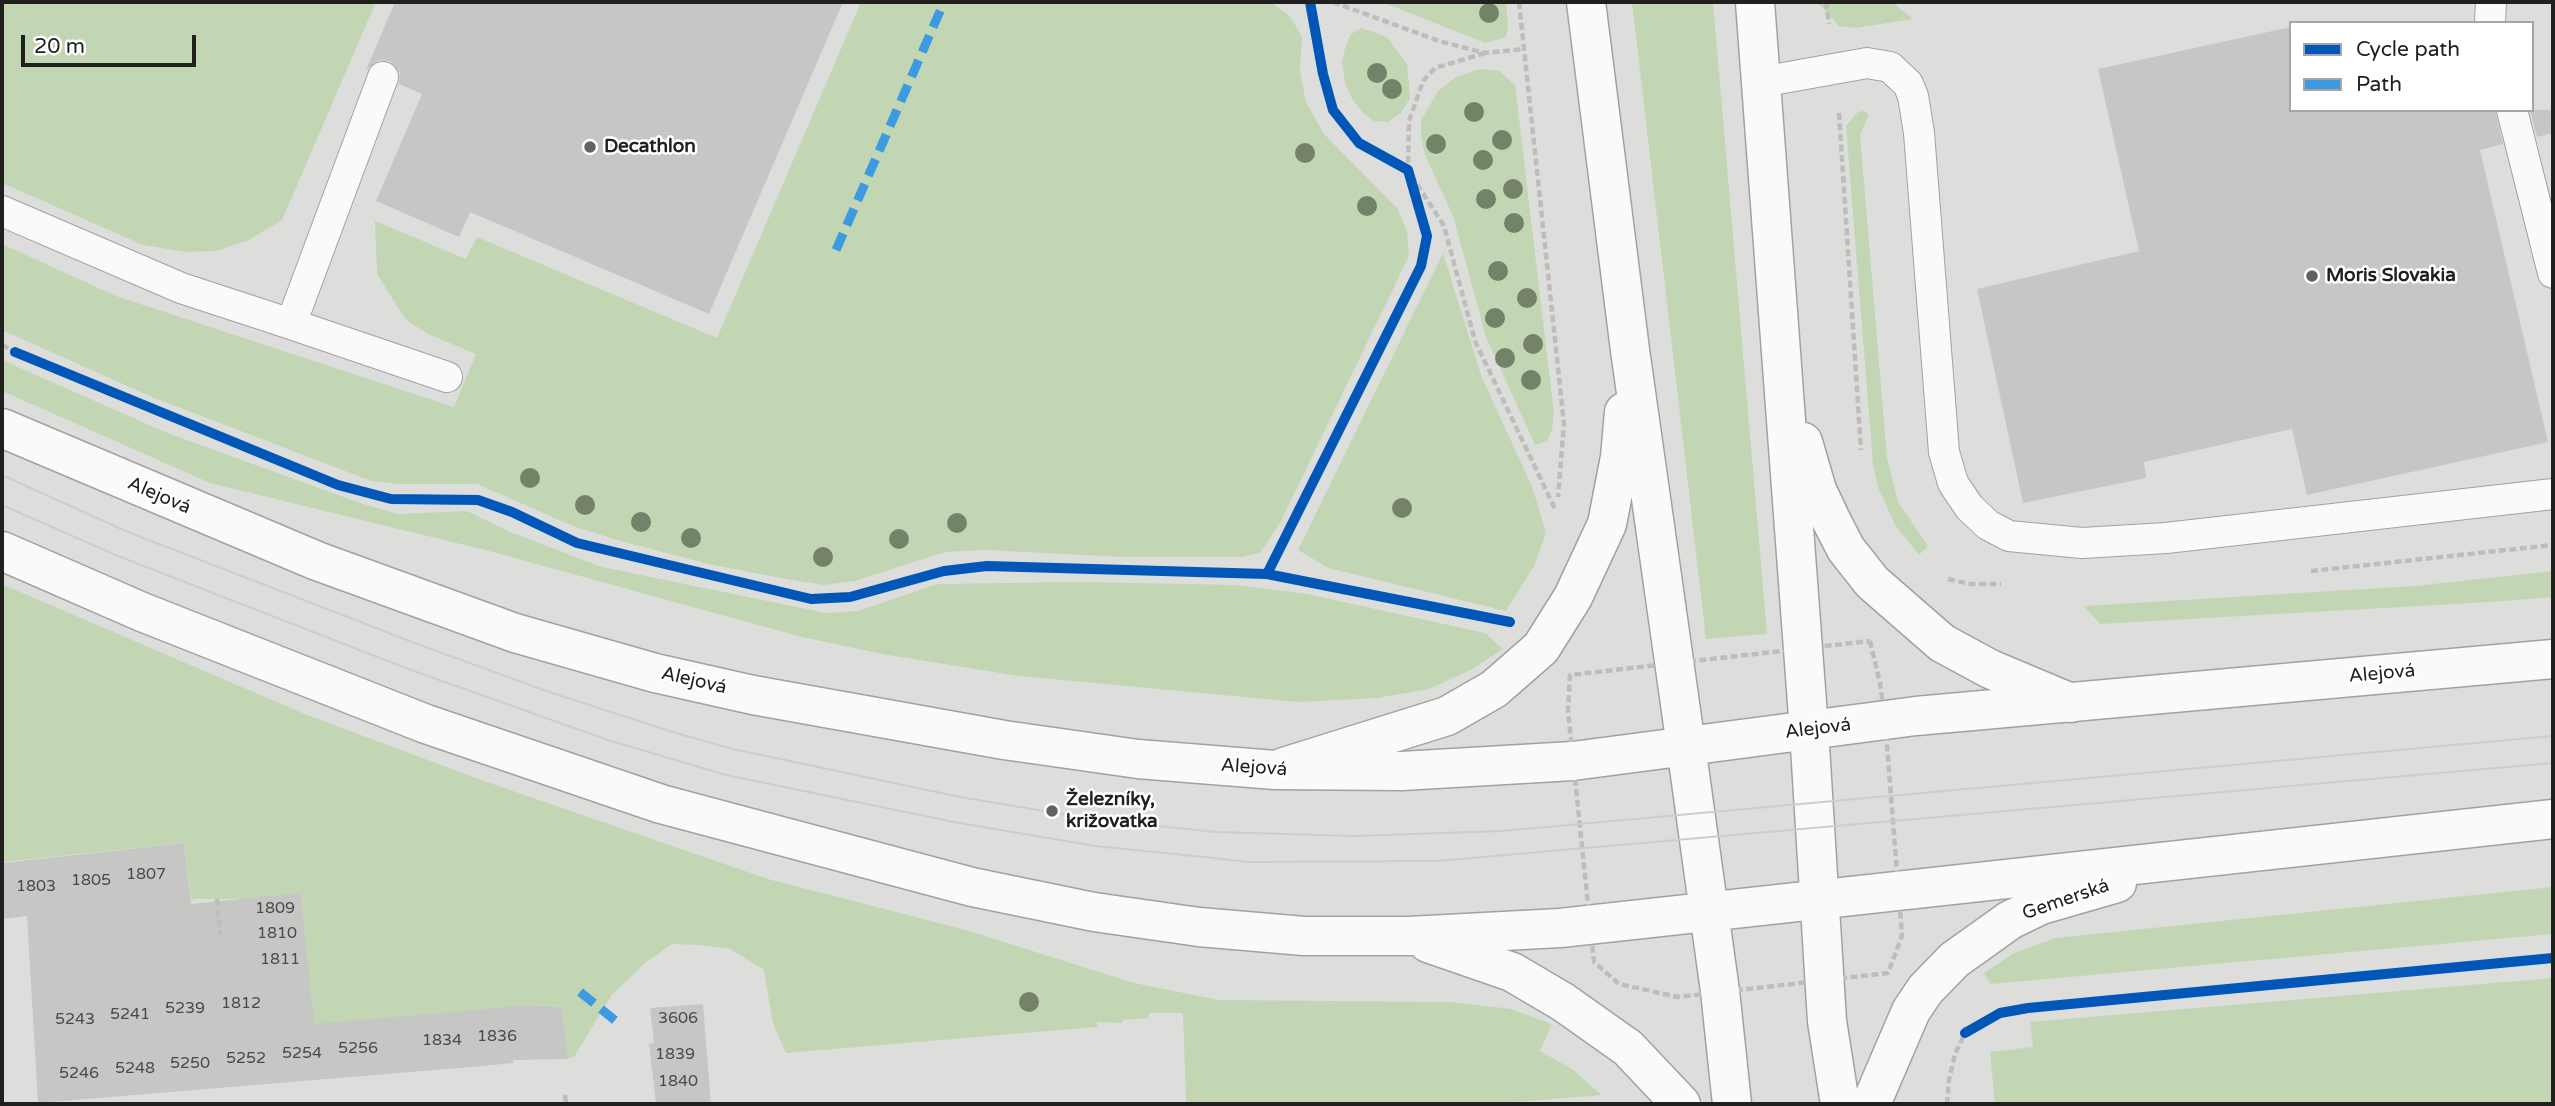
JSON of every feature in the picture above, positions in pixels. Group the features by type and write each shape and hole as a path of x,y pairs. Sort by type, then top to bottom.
{"street":[{"path":"1586,2 1630,351 1709,911 1731,1104"},
{"path":"1755,2 1809,730 1827,1021 1840,1104"},
{"path":"1275,770 1447,716 1494,689 1541,649 1573,597 1606,524 1620,457 1630,351"},
{"path":"1782,362 1805,452 1826,510 1858,567 1902,610 1942,643 1990,669 2071,703"},
{"name":"Alejová","path":"2,428 178,504 415,599 515,633 655,673 779,700 1004,740 1138,759 1275,770 1402,771 1547,763 1916,716 2553,659"},
{"path":"2,551 178,627 426,724 661,804 824,850 971,887 1094,912 1199,927 1304,936 1409,936 1560,928 2553,819"},
{"name":"Gemerská","path":"1871,1104 1911,1011 1925,990 1954,960 2010,920 2041,905 2146,875 2273,849"},
{"path":"1409,936 1513,972 1563,1002 1628,1048 1681,1104"}],"lane":[{"path":"2490,21 2491,2"},
{"path":"1761,82 1836,67 1882,64 1899,74 1913,96 1925,196 1944,452 1953,483 1969,507 1987,525 2010,536 2082,543 2166,538 2553,494"},
{"path":"291,324 383,77"},
{"path":"2513,112 2553,273"},
{"path":"2,211 181,288 447,377"}],"path":[{"path":"1333,2 1440,41 1485,53"},
{"path":"1519,2 1564,425 1554,522"},
{"path":"1826,2 1836,67 1861,454"},
{"path":"1421,215 1403,168 1409,121 1423,80 1435,68 1485,53 1524,49"},
{"path":"1403,168 1444,226 1475,341 1556,511"},
{"path":"2,345 28,357"},
{"path":"1870,641 1902,610"},
{"path":"1541,649 1570,675"},
{"path":"217,899 220,935"},
{"path":"1947,1104 1948,1080 1955,1054 1969,1030"},
{"path":"565,1095 566,1104"}],"green space":[{"path":"2,2 376,2 282,220 249,240 216,251 186,252 143,245 2,183"},
{"path":"861,2 1271,2 1290,16 1302,37 1300,71 1306,102 1324,134 1397,208 1407,231 1409,256 1280,523 1260,553 1241,557 1124,557 985,550 945,552 855,581 824,585 786,579 708,564 617,540 573,526 477,484 398,484 371,481 152,397 2,330 2,244 116,296 454,407 476,354 430,335 406,320 377,274 375,221 466,259 477,237 717,338"},
{"path":"1382,2 1506,2 1506,37 1485,43"},
{"path":"1632,2 1713,2 1767,634 1706,639"},
{"path":"1817,2 1892,2 1913,19 1856,28 1839,26"},
{"path":"1362,28 1387,37 1407,64 1410,98 1401,113 1388,122 1374,121 1364,114 1352,99 1345,83 1342,63 1345,48 1351,34"},
{"path":"1480,69 1499,71 1515,85 1554,413 1552,430 1547,441 1535,445 1486,337 1453,216 1425,155 1421,136 1421,120 1438,91 1456,77"},
{"path":"1864,111 1869,115 1860,135 1887,458 1898,502 1928,546 1919,555 1895,525 1878,487 1873,464 1846,126 1858,112"},
{"path":"1443,253 1482,378 1532,486 1546,533 1534,566 1506,611 1328,568 1298,550"},
{"path":"2,360 165,432 360,503 398,514 467,511 510,532 602,567 826,613 858,611 937,584 1079,582 1237,585 1307,594 1485,633 1503,649 1472,669 1429,689 1377,698 1298,702 1019,676 882,654 802,637 489,551 210,483 2,391"},
{"path":"2553,571 2553,597 2490,602 2100,624 2084,606 2415,586"},
{"path":"4,585 307,715 487,782 768,879 966,930 1134,983 1219,1000 1451,1002 1511,1009 1552,1024 1540,1051 1572,1069 1602,1095 1490,1104 1186,1104 1183,1013 1149,1013 1149,1018 1123,1020 1122,1023 1097,1022 1097,1027 786,1053 773,1024 764,970 730,949 698,945 672,944 644,964 611,996 574,1057 568,1059 562,1007 537,1005 258,1032 308,970 301,893 246,899 191,899 184,843 2,862"},
{"path":"2553,887 2553,934 1990,984 1984,973 2012,954 2055,938"},
{"path":"2553,978 2553,1104 1990,1104 1995,1103 1990,1052 2033,1047 2030,1022"}],"building":[{"name":"Decathlon","path":"395,2 843,2 709,314 470,212 459,237 376,201 422,94 399,84 400,73 390,61 379,60 366,70"},
{"name":"Moris Slovakia","path":"2289,27 2289,112 2495,112 2503,144 2480,150 2548,442 2307,495 2292,429 2144,462 2146,478 2023,503 1977,289 2139,251 2098,69"},
{"path":"2553,110 2553,133 2537,137 2531,112"},
{"path":"184,843 191,904 301,893 314,1024 530,1005 562,1007 568,1059 513,1060 513,1063 471,1067 38,1103 27,916 2,919 2,863"},
{"path":"703,1004 711,1104 656,1104 649,1044 654,1043 650,1008"}],"tram line":[{"path":"2,475 128,532 420,645 549,692 676,733 733,749 960,797 1098,820 1216,832 1354,836 1502,831 2553,736"},
{"path":"2,505 118,556 411,670 608,740 726,775 954,822 1095,846 1249,862 1437,861 2553,763"}],"marked path":[{"path":"836,250 944,2"},
{"path":"580,992 622,1026"}],"cycle path":[{"path":"15,352 338,485 391,499 478,500 512,512 577,543 811,599 850,597 944,571 987,566 1267,574 1421,266 1427,236 1408,170 1359,143 1333,110 1323,74 1310,2"},
{"path":"1267,574 1510,622"},
{"path":"1965,1033 2000,1013 2028,1008 2553,958"}],"place":[{"name":"Decathlon","path":"590,147"},
{"name":"Moris Slovakia","path":"2312,276"},
{"name":"Železníky, križovatka","path":"1052,811"}]}
